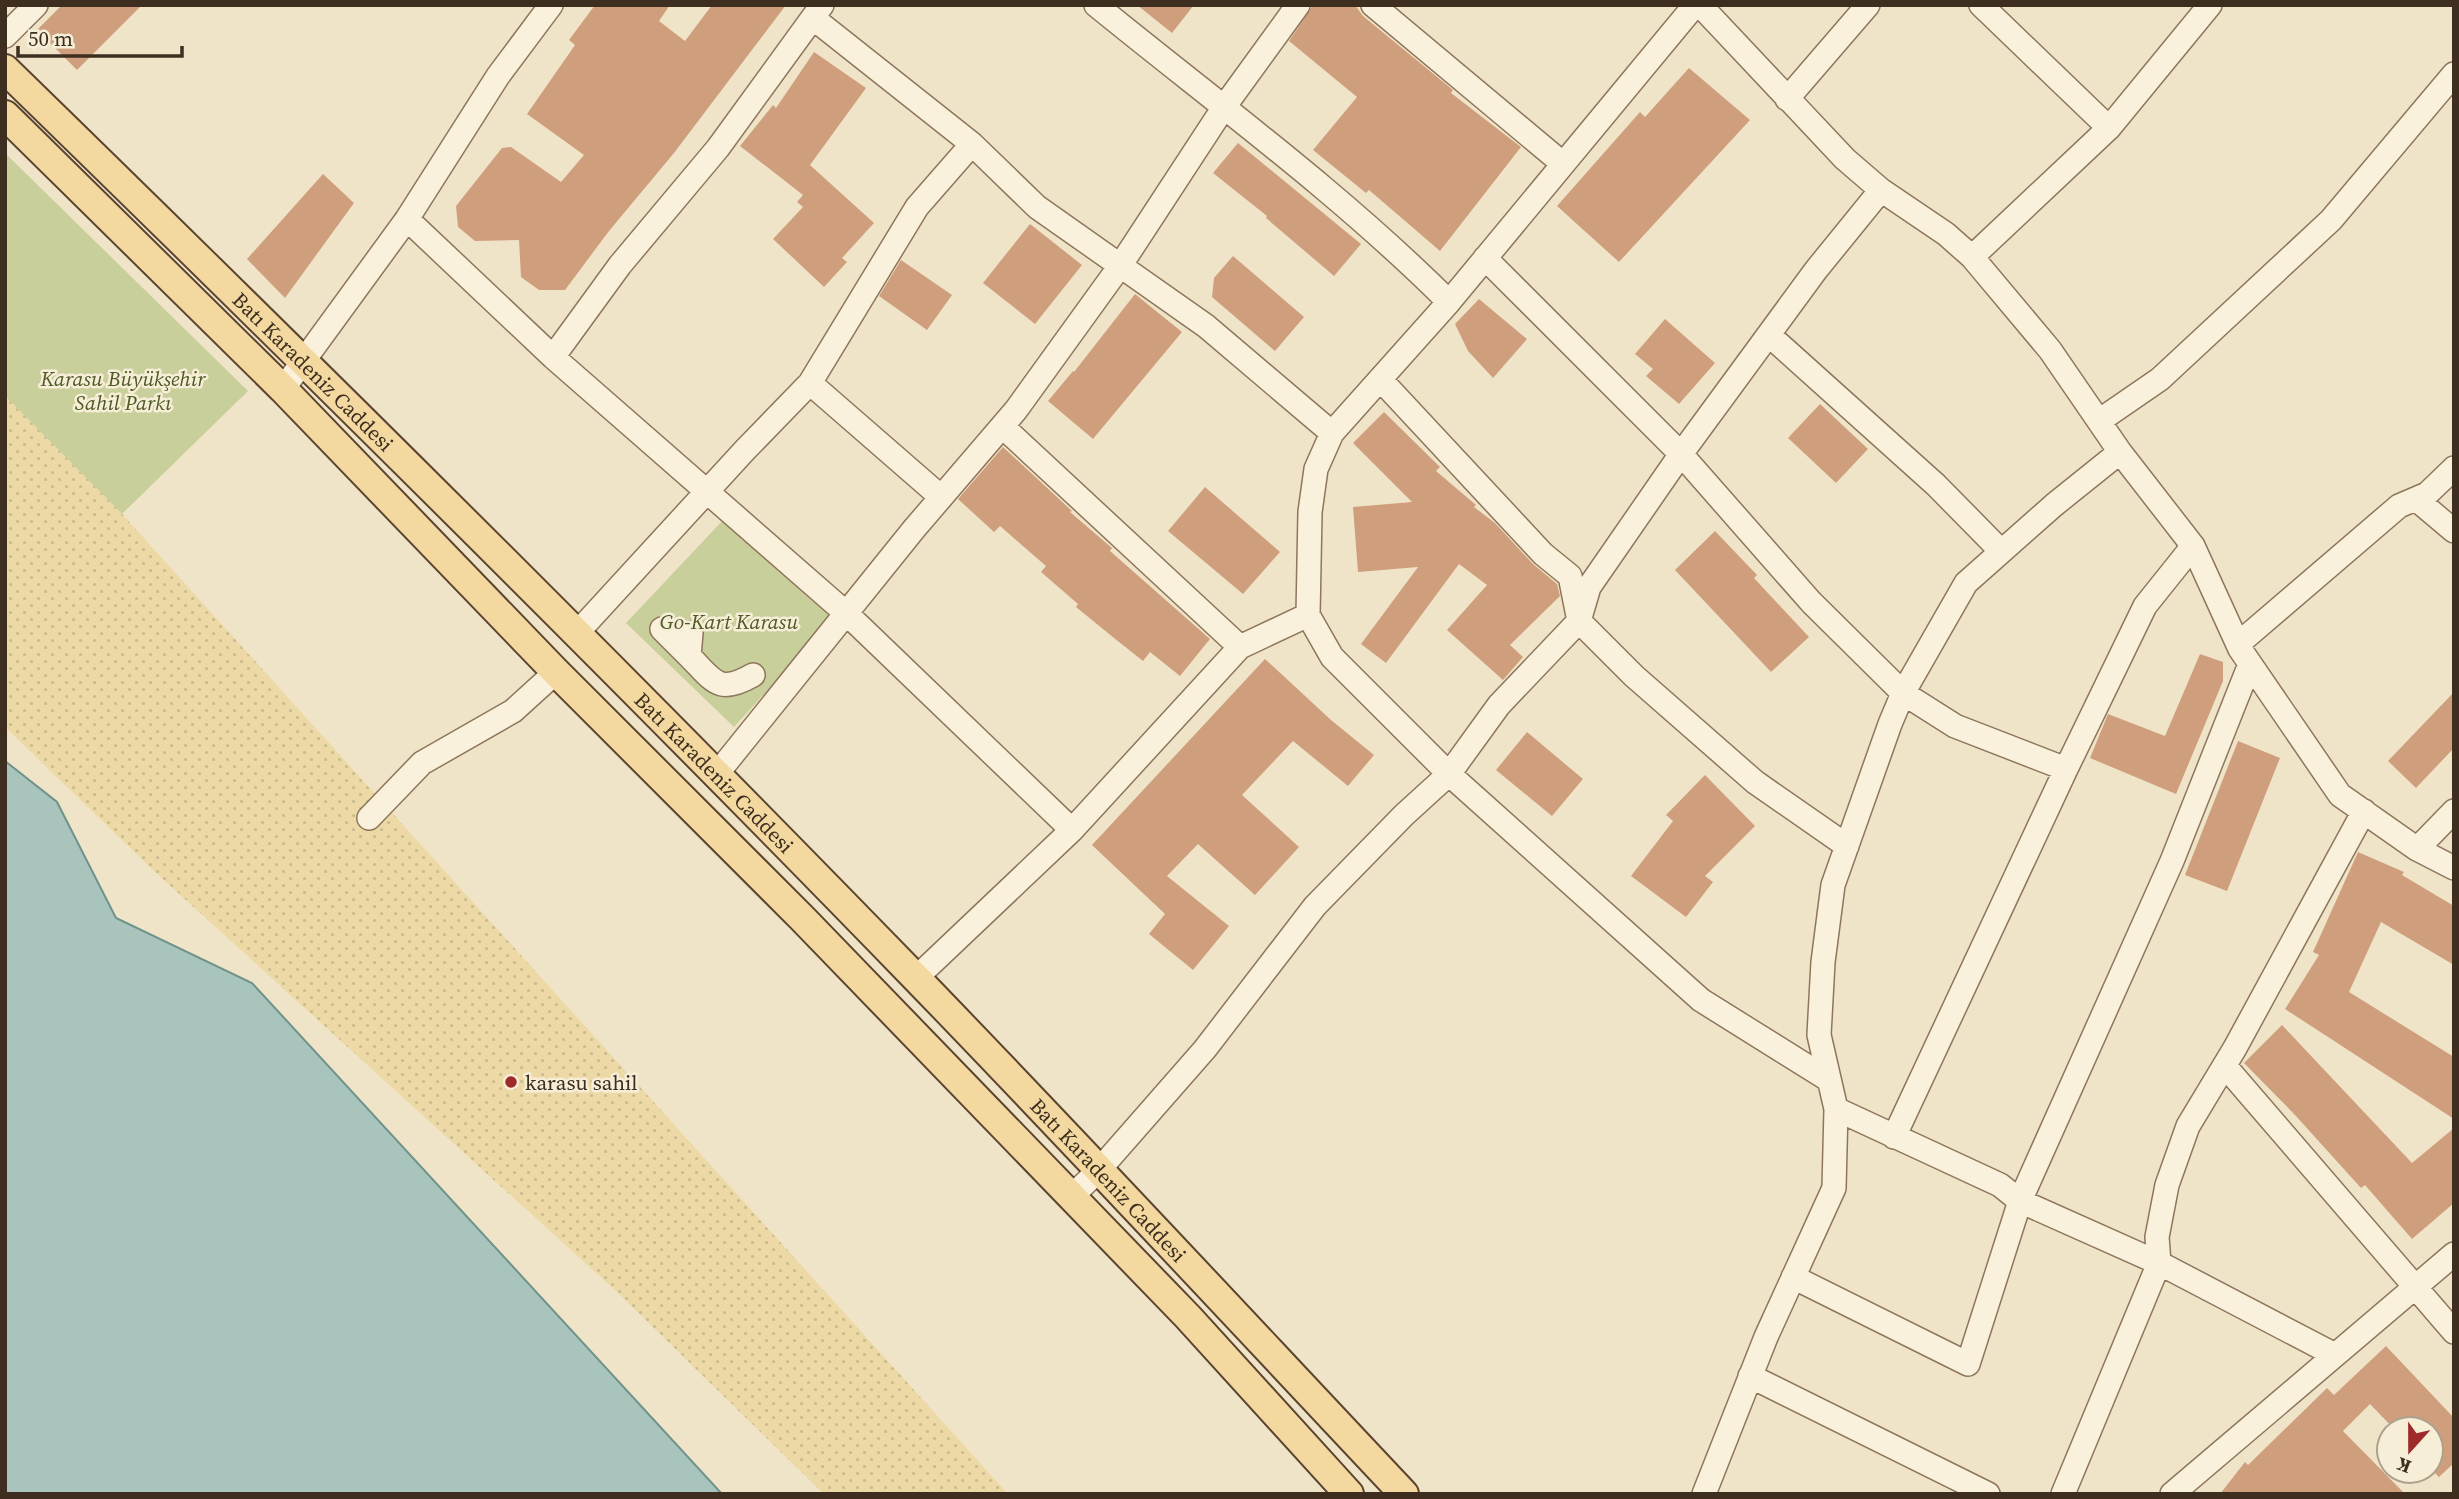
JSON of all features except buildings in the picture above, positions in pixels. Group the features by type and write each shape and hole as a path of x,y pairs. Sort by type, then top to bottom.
{"main road":[{"name":"Batı Karadeniz Caddesi","path":"5,69 304,360 916,978 1405,1494"},
{"name":"Batı Karadeniz Caddesi","path":"5,115 283,389 556,672 802,918 1188,1317 1349,1494"}],"street":[{"path":"5,36 36,5"},
{"path":"283,389 407,219 498,76 551,5"},
{"path":"1096,5 1342,203 1404,257 1449,302"},
{"path":"716,775 941,497 1002,426 1120,266 1224,107 1298,5"},
{"path":"1373,5 1562,163"},
{"path":"1695,5 1449,302 1332,433 1317,469 1310,512 1308,615 1332,657 1449,774 1701,1000 1829,1080"},
{"path":"1700,5 1845,159 1881,190 1946,234 1972,257 2050,350 2120,452 2193,546 2238,644 2340,795 2417,849 2454,868"},
{"path":"1787,99 1868,5"},
{"path":"1981,5 2109,128"},
{"path":"1972,257 2109,128 2210,5"},
{"path":"552,357 620,265 718,148 817,11 972,144 1037,207 1206,326 1332,433"},
{"path":"2099,421 2160,379 2331,220 2454,74"},
{"path":"577,633 810,383 917,207 972,144"},
{"path":"1072,1196 1099,1170 1205,1049 1315,906 1404,815 1449,774 1499,705 1579,621 1589,587 1681,454 1816,271 1881,190"},
{"path":"407,219 552,357 847,614 1072,830"},
{"path":"1485,257 1681,454 1811,602 1903,693 1955,726 2066,769"},
{"path":"1769,335 1936,485 2001,551"},
{"path":"1381,379 1543,554 1570,576 1579,621 1634,676 1755,782 1847,846"},
{"path":"810,383 941,497"},
{"path":"1002,426 1240,646"},
{"path":"1704,1494 1750,1376 1834,1188 1836,1109 1819,1035 1823,962 1833,885 1903,693 1966,583 2054,505 2120,452"},
{"path":"2238,644 2399,506 2427,494 2454,468"},
{"path":"2416,499 2454,531"},
{"path":"1894,1137 2145,606 2193,546"},
{"path":"916,978 1072,830 1240,646 1308,615"},
{"path":"663,629 717,684 735,685 753,675"},
{"path":"689,656 691,633"},
{"path":"1793,1277 1968,1364 2020,1201 2172,861 2250,664"},
{"path":"369,818 422,762 513,711 556,672"},
{"path":"2063,1494 2159,1263 2157,1237 2167,1185 2188,1126 2225,1066 2364,811"},
{"path":"2417,849 2454,811"},
{"path":"2225,1066 2454,1332"},
{"path":"1836,1109 2000,1185 2020,1201 2159,1263 2335,1355"},
{"path":"2173,1494 2454,1254"},
{"path":"1750,1376 1988,1494"}],"green space":[{"name":"Karasu Büyükşehir Sahil Parkı","path":"5,153 248,391 122,514 5,396"},
{"name":"Go-Kart Karasu","path":"725,518 834,618 734,727 626,623"}],"sand":[{"name":"karasu sahil","path":"5,396 122,514 1008,1494 824,1494 616,1291 155,872 5,727"}],"water":[{"path":"5,761 57,802 116,918 252,983 722,1494 5,1494"}],"place":[{"name":"karasu sahil","path":"511,1082"}]}
